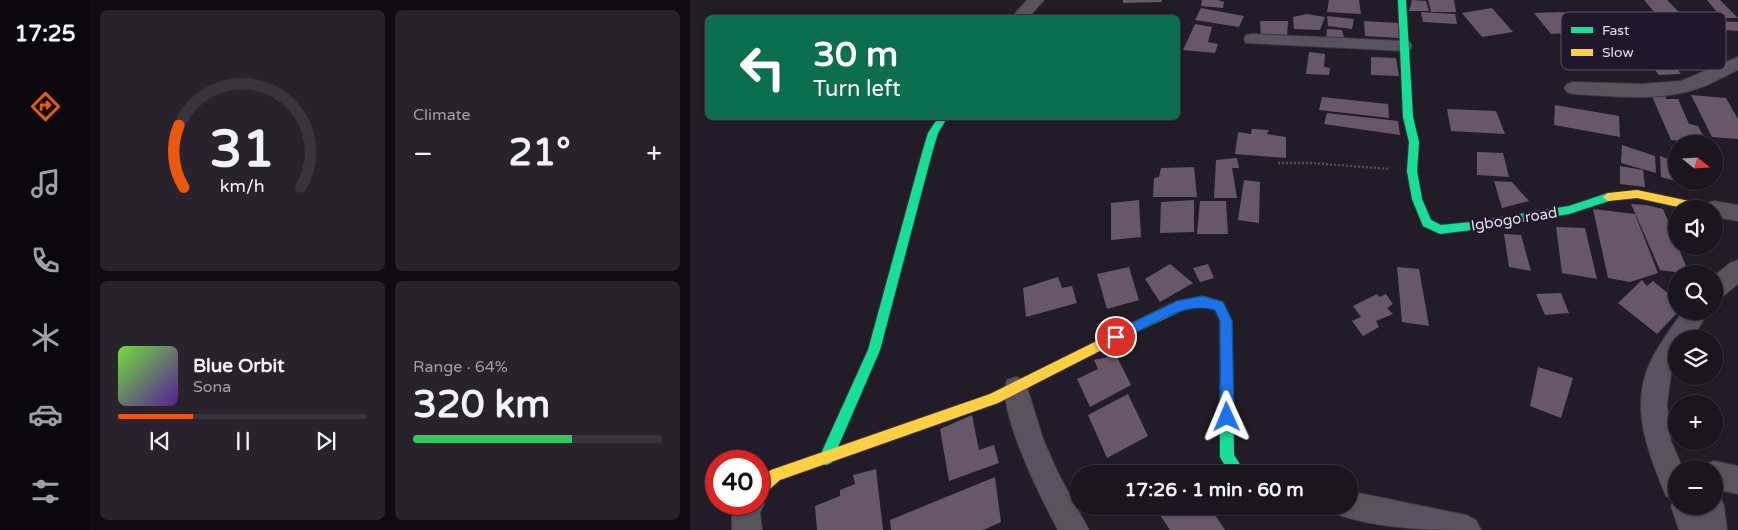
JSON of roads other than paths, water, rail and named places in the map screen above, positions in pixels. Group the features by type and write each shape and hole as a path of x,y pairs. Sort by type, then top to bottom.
{"street":[{"path":"1022,15 1036,0"},
{"name":"Igbogo road","path":"1402,0 1408,117 1414,142 1412,171 1417,199 1422,215 1427,223 1440,230 1569,210 1616,195 1637,194 1668,201"},
{"path":"1252,39 1404,46"},
{"path":"1726,69 1738,63"},
{"path":"1573,88 1682,88 1705,80 1724,70"},
{"path":"826,458 874,350 927,153 941,120"},
{"path":"1723,211 1738,212"},
{"path":"1723,282 1738,270"},
{"path":"770,480 776,475 993,399 1016,389 1050,368 1182,305 1202,301 1219,306 1226,321 1227,456 1233,465"},
{"path":"1668,357 1660,372 1654,404 1658,441 1668,466"},
{"path":"1016,389 1030,441 1048,483 1074,530"},
{"path":"1723,477 1738,480"},
{"path":"1358,507 1466,530"},
{"path":"746,515 747,530"},
{"path":"1688,515 1694,530"},
{"path":"1711,515 1712,530"}]}
